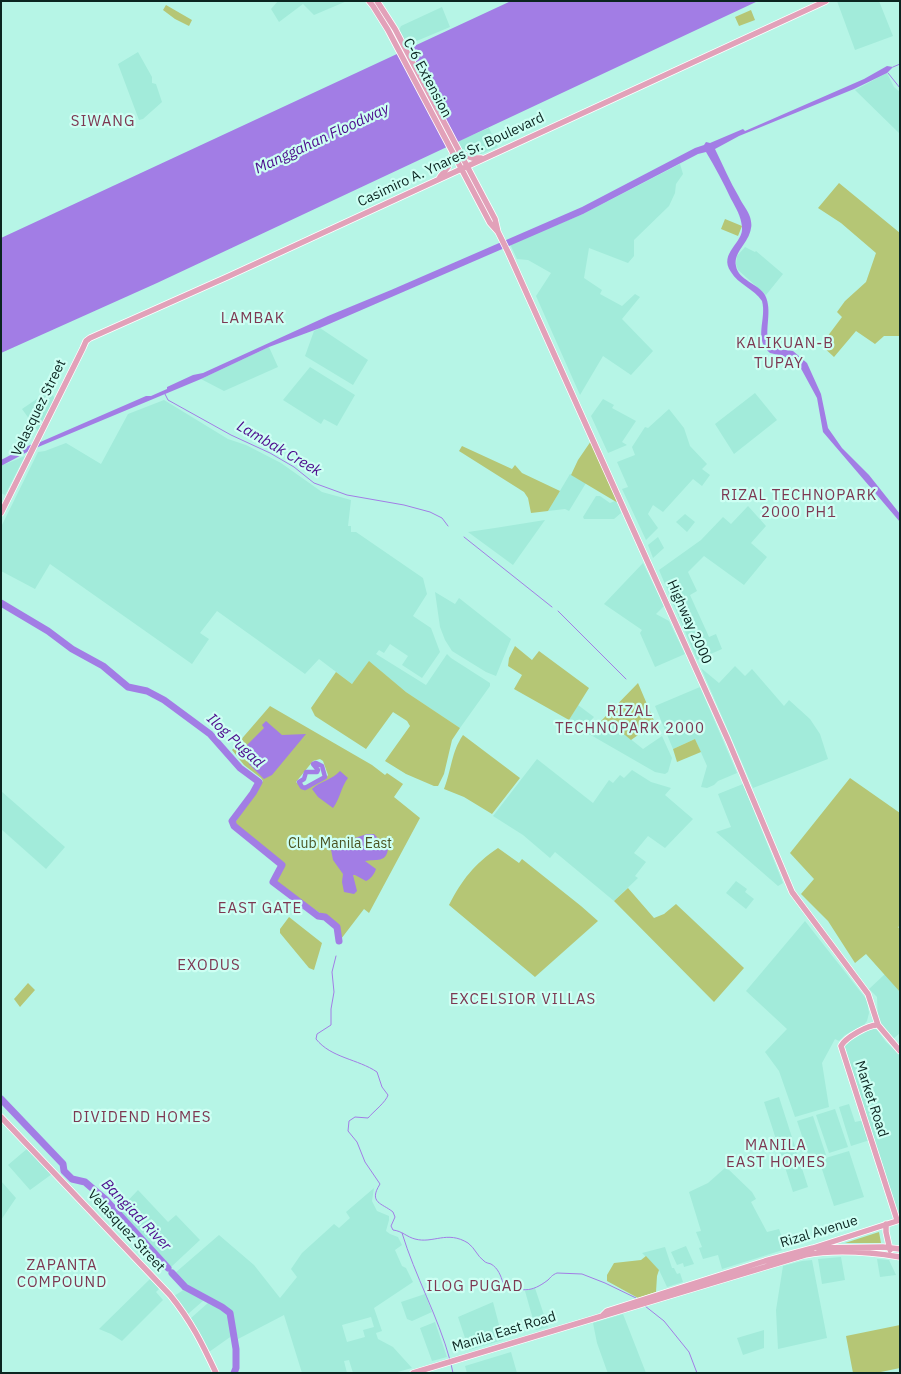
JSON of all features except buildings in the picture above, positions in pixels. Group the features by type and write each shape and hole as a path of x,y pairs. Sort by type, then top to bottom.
{"main road":[{"name":"C-6 Extension","path":"369,1 384,23 452,152 464,167"},
{"name":"C-6 Extension","path":"377,1 405,48 461,153 464,167"},
{"name":"Casimiro A. Ynares Sr. Boulevard","path":"86,341 826,1"},
{"path":"438,179 448,167 452,152"},
{"path":"461,153 472,158 484,158"},
{"path":"471,174 474,162"},
{"name":"Highway 2000","path":"464,167 471,174 495,219 498,232 616,487 728,740 792,892 868,994 878,1025"},
{"name":"Highway 2000","path":"464,167 465,175 490,223 498,232"},
{"path":"454,172 465,175"},
{"name":"Velasquez Street","path":"1,513 86,341"},
{"path":"868,1026 872,1019 873,1011"},
{"path":"868,1026 878,1025 900,1051"},
{"name":"Market Road","path":"868,1026 844,1041 841,1046 898,1220"},
{"name":"Velasquez Street","path":"1,1117 172,1297 188,1317 216,1373"},
{"name":"Rizal Avenue","path":"685,1289 805,1255 898,1220"},
{"path":"886,1224 890,1255"},
{"path":"814,1251 889,1248 900,1250"},
{"path":"853,1249 900,1258"},
{"name":"Rizal Avenue","path":"685,1289 746,1267 814,1251"},
{"name":"Manila East Road","path":"413,1373 603,1315 607,1311 685,1289"}],"shaded area":[{"path":"278,1 347,1 314,15 303,4 279,22 271,9"},
{"path":"837,1 879,1 893,36 855,50"},
{"path":"442,7 450,27 407,45 399,30 401,26"},
{"path":"138,52 152,77 152,83 156,84 162,102 143,119 139,120 118,64"},
{"path":"887,73 894,87 900,92 900,134 855,90"},
{"path":"489,128 498,147 471,158 465,157 458,141"},
{"path":"680,164 683,174 676,184 675,193 669,206 634,240 634,256 628,263 589,248 584,278 602,290 600,294 622,306 635,294 640,297 622,319 653,351 631,375 603,356 580,395 536,296 551,273 528,260 517,259 510,244 583,214"},
{"path":"745,247 756,251 783,274 766,295 738,270 736,264 737,256"},
{"path":"320,328 368,360 353,385 305,356 314,331"},
{"path":"269,347 278,367 224,391 201,379"},
{"path":"310,367 355,395 337,426 324,419 321,424 283,400"},
{"path":"50,390 55,399 38,431 22,409"},
{"path":"755,393 777,420 734,454 715,424"},
{"path":"603,399 614,405 612,408 636,421 622,442 627,445 608,453 591,416"},
{"path":"164,400 228,439 246,445 281,463 322,492 351,500 348,526 351,526 351,532 356,532 423,578 427,594 413,616 431,628 440,652 422,678 402,665 408,656 390,644 384,653 379,650 376,654 426,685 447,654 490,683 490,686 460,728 406,692 369,662 352,684 319,659 305,674 217,611 200,633 209,639 192,664 50,564 35,589 1,571 1,527 38,452 66,443 101,464 128,414"},
{"path":"669,409 684,428 690,446 707,464 702,469 710,475 702,486 693,479 663,512 653,505 648,514 658,528 646,540 622,489 628,487 617,462 635,455 632,447 645,427 648,428"},
{"path":"25,456 5,495 1,493 1,466"},
{"path":"570,474 586,483 569,511 565,509 548,511"},
{"path":"596,496 600,496 610,503 615,501 618,503 621,513 614,519 584,519 583,517"},
{"path":"748,506 766,526 751,543 767,557 744,585 704,556 688,572 697,591 690,595 709,637 716,634 722,649 697,660 659,570 701,540 723,517 731,524"},
{"path":"685,514 695,522 687,532 676,522"},
{"path":"545,520 513,565 468,532 495,528"},
{"path":"658,537 664,548 653,558 648,545"},
{"path":"643,563 664,606 656,614 669,621 685,654 655,667 640,633 642,630 604,604"},
{"path":"435,592 455,604 459,598 511,639 496,676 452,651 440,627"},
{"path":"735,666 745,676 752,669 784,706 789,700 810,719 820,734 828,759 753,788 701,668 719,683"},
{"path":"700,687 737,773 707,788 701,787 707,766 695,739 673,749 655,706"},
{"path":"578,705 594,717 584,728 569,720"},
{"path":"601,721 605,724 608,721 643,749 662,736 672,758 668,772 665,774 655,772 589,734"},
{"path":"537,759 593,803 609,780 613,783 620,775 624,778 632,770 651,782 671,788 665,795 693,819 665,848 648,836 634,853 646,862 635,876 638,878 614,901 555,852 550,858 523,835 493,816"},
{"path":"743,784 783,883 778,886 716,832 731,827 718,794"},
{"path":"1,791 65,847 46,869 1,829"},
{"path":"736,881 747,889 745,892 754,899 746,909 726,893"},
{"path":"805,921 867,1000 869,1013 864,1025 845,1035 839,1041 835,1039 822,1063 829,1107 795,1117 779,1071 765,1052 787,1029 746,991"},
{"path":"885,974 900,992 900,1033 893,1039 878,1021 877,997 869,989"},
{"path":"874,1026 886,1042 900,1055 900,1214 898,1214 844,1044"},
{"path":"779,1097 808,1187 793,1192 764,1102"},
{"path":"849,1104 855,1122 864,1120 870,1140 851,1146 839,1107"},
{"path":"835,1109 848,1147 829,1153 816,1115"},
{"path":"813,1116 826,1155 810,1160 797,1121"},
{"path":"28,1148 52,1174 30,1190 8,1165"},
{"path":"849,1151 864,1197 834,1206 819,1160"},
{"path":"726,1167 752,1192 756,1199 751,1202 767,1232 779,1229 786,1249 722,1269 718,1255 703,1259 699,1248 702,1247 696,1232 701,1231 689,1192 708,1183"},
{"path":"1,1181 16,1198 1,1220"},
{"path":"374,1188 372,1201 377,1211 389,1216 386,1231 398,1237 402,1245 395,1250 402,1266 406,1268 413,1282 374,1308 382,1331 376,1333 378,1339 393,1347 412,1368 394,1373 353,1373 349,1360 344,1361 347,1373 302,1373 284,1315 238,1339 232,1314 225,1307 186,1286 175,1273 219,1235 254,1265 280,1298 297,1277 291,1269 302,1253 334,1224 339,1228 350,1218 346,1212","holes":["371,1317 374,1327 363,1330 365,1337 347,1342 342,1325"]},
{"path":"138,1190 168,1222 176,1215 200,1240 170,1268 118,1211"},
{"path":"686,1246 694,1264 684,1267 683,1263 677,1265 671,1252"},
{"path":"665,1247 672,1268 674,1268 677,1274 680,1273 683,1282 667,1287 659,1270 642,1253"},
{"path":"841,1257 845,1280 822,1284 818,1259"},
{"path":"877,1259 889,1260 896,1275 880,1277"},
{"path":"812,1260 827,1338 778,1349 776,1310 783,1266"},
{"path":"150,1279 159,1289 156,1292 163,1300 122,1341 99,1329"},
{"path":"535,1288 548,1327 536,1330 525,1291"},
{"path":"185,1289 204,1300 188,1314 174,1296"},
{"path":"425,1294 432,1312 412,1321 407,1319 401,1302"},
{"path":"209,1302 224,1309 229,1314 233,1335 209,1352 191,1318"},
{"path":"493,1302 503,1340 469,1350 458,1317"},
{"path":"623,1314 646,1373 608,1373 607,1371 597,1343 593,1323"},
{"path":"435,1322 447,1357 432,1361 420,1328"},
{"path":"764,1330 764,1348 743,1355 737,1338"},
{"path":"511,1352 517,1373 467,1373 465,1366"}],"green space":[{"path":"166,5 192,20 189,26 163,10"},
{"path":"751,10 755,20 739,26 735,17"},
{"path":"839,183 900,233 900,336 884,336 875,344 856,331 834,357 821,345 842,317 837,312 845,301 866,282 876,253 841,223 818,208"},
{"path":"725,219 742,226 738,236 721,229"},
{"path":"591,441 618,503 571,475 578,460"},
{"path":"462,446 512,469 515,465 522,473 560,491 548,511 531,513 528,498 524,492 459,451"},
{"path":"515,646 532,660 539,651 589,688 569,720 514,689 522,675 508,666 509,658"},
{"path":"369,661 406,692 460,728 452,740 444,774 438,786 406,774 385,761 410,726 407,721 393,712 366,749 315,716 311,708 336,672 352,684"},
{"path":"638,683 655,723 631,740 608,721 605,724 601,721"},
{"name":"Club Manila East","path":"270,706 403,784 394,797 420,818 369,913 364,909 341,939 338,925 276,884 275,880 284,868 284,864 236,826 236,821 263,781 244,765 232,750","holes":["320,759 323,761 328,775 326,778 304,789 296,782 313,761"]},
{"path":"463,735 520,778 492,814 464,797 444,789 454,754"},
{"path":"695,739 701,752 677,762 673,749"},
{"path":"850,778 900,813 900,926 898,927 900,929 900,992 866,954 855,963 828,921 801,894 814,879 790,853"},
{"path":"498,848 519,863 522,859 598,921 535,977 449,905 469,873"},
{"path":"628,888 654,918 664,914 676,904 744,968 714,1002 614,901"},
{"path":"289,917 322,943 314,970 309,968 280,933 280,929"},
{"path":"28,983 35,990 20,1007 14,999"},
{"path":"879,1232 881,1243 845,1243"},
{"path":"646,1256 659,1270 656,1292 638,1298 607,1281 607,1275 614,1263 641,1260"},
{"path":"900,1325 900,1368 876,1373 853,1373 846,1336"}],"water":[{"name":"Manggahan Floodway","path":"511,1 758,1 157,283 1,353 1,238"},
{"path":"887,66 893,67 887,73 854,89 739,136 715,149 750,218 750,233 737,256 736,266 744,278 765,295 768,307 767,332 769,344 778,349 793,351 807,363 821,394 828,428 842,448 869,475 900,514 900,522 823,432 817,398 798,363 783,356 770,353 762,342 762,301 734,276 728,265 729,254 742,233 741,219 706,152 698,154 583,214 320,328 269,347 201,379 31,450 1,466 1,460 30,445 146,396 151,396 193,375 203,373 328,316 582,207 704,145 706,142 710,143 743,129 745,131 864,79"},
{"path":"266,721 282,735 306,734 272,775 264,779 249,764 248,758 251,755 262,766 247,745 264,728 262,725"},
{"path":"340,771 348,778 333,808 318,797 312,789"},
{"path":"367,834 374,834 378,841 385,844 388,848 386,856 380,859 365,861 376,869 373,874 366,881 353,875 357,891 354,894 344,892 343,874 333,860 330,844 335,840 342,842"}],"waterway":[{"path":"893,67 900,64"},
{"path":"888,73 900,88"},
{"name":"Lambak Creek","path":"165,394 168,400 231,435 270,453 294,467 314,483 347,495 404,505 430,512 442,518 448,526"},
{"name":"Lambak Creek","path":"464,537 552,607"},
{"name":"Ilog Pugad","path":"1,603 48,631 72,649 103,666 128,687 147,691 164,700 210,734 240,768 259,782 232,821 234,826 282,865 273,882 318,916 325,917 337,927 339,941"},
{"name":"Lambak Creek","path":"558,611 626,679"},
{"path":"316,763 322,766 325,777 305,788 302,787 299,782 304,779 306,772 317,772 318,770 313,764 316,763"},
{"name":"Ilog Pugad","path":"336,956 332,972 334,992 331,1025 317,1034 316,1039 329,1050 377,1072 382,1087 388,1095 368,1118 355,1117 349,1121 348,1131 357,1142 365,1162 380,1184 375,1195 376,1199 393,1212 395,1217 391,1226 393,1230 422,1240 447,1237 460,1239 468,1243 485,1262 496,1268 503,1283 515,1288 531,1289 542,1284 557,1273 582,1274 636,1298"},
{"name":"Bangiad River","path":"1,1099 63,1164 64,1171 72,1179 85,1182 106,1200 168,1268"},
{"name":"Ilog Pugad","path":"402,1233 450,1360"},
{"name":"Bangiad River","path":"172,1273 185,1287 230,1313 236,1349 236,1368 234,1373"},
{"name":"Ilog Pugad","path":"645,1306 664,1321 689,1352 697,1373"},
{"name":"Ilog Pugad","path":"451,1364 453,1373"}],"district":[{"name":"SIWANG","path":"103,122"},
{"name":"LAMBAK","path":"253,319"},
{"name":"KALIKUAN-B","path":"785,344"},
{"name":"TUPAY","path":"779,364"},
{"name":"RIZAL TECHNOPARK 2000 PH1","path":"799,504"},
{"name":"RIZAL TECHNOPARK 2000","path":"630,720"},
{"name":"EAST GATE","path":"260,909"},
{"name":"EXODUS","path":"209,966"},
{"name":"EXCELSIOR VILLAS","path":"523,1000"},
{"name":"DIVIDEND HOMES","path":"142,1118"},
{"name":"MANILA EAST HOMES","path":"776,1154"},
{"name":"ZAPANTA COMPOUND","path":"62,1274"},
{"name":"ILOG PUGAD","path":"475,1287"}]}
